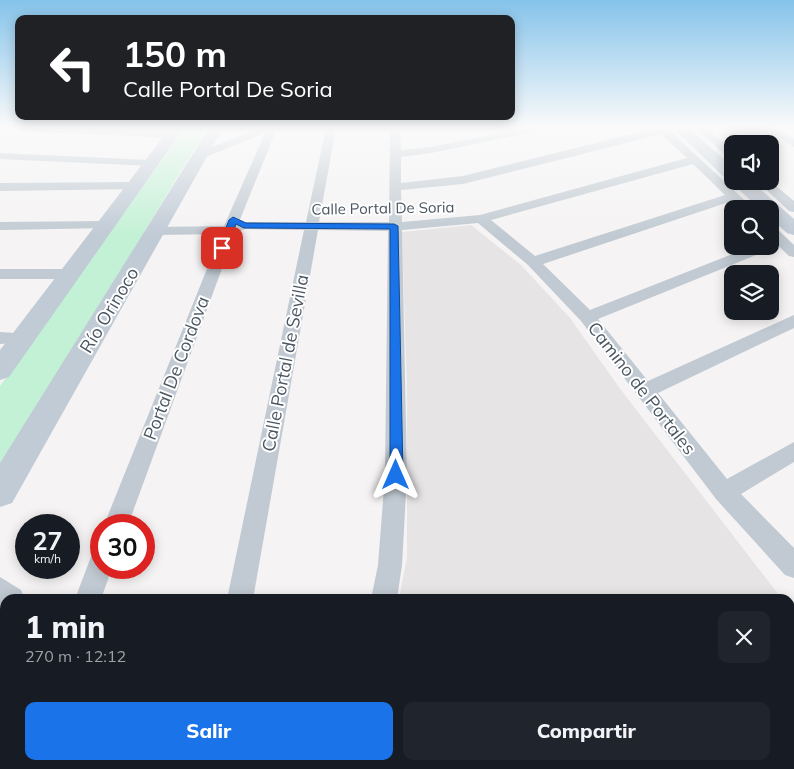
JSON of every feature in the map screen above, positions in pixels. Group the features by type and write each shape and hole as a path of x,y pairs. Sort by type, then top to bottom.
{"street":[{"path":"0,370 150,164"},
{"name":"Río Orinoco","path":"0,492 195,164"},
{"name":"Portal De Cordova","path":"120,514 259,164"},
{"name":"Calle Portal de Sevilla","path":"241,594 324,164"},
{"path":"385,594 390,565 396,475 394,164"},
{"path":"394,187 463,180 526,164"},
{"name":"Calle Portal De Soria","path":"160,225 436,225 481,219 680,164"},
{"path":"700,164 724,180"},
{"path":"0,187 134,186"},
{"path":"533,262 734,190"},
{"path":"738,190 794,253"},
{"path":"773,190 794,208"},
{"name":"Camino de Portales","path":"481,219 533,262 587,318 724,492 794,566"},
{"path":"0,226 105,226"},
{"path":"587,318 744,255"},
{"path":"0,274 70,274"},
{"path":"644,391 794,321"},
{"path":"0,338 24,338"},
{"path":"724,492 794,451"},
{"path":"90,594 95,579"}],"shaded area":[{"path":"471,225 521,265 570,318 621,390 778,594 400,594 407,557 407,389 402,232"}],"green space":[{"path":"159,164 185,164 0,470 0,386"}],"route":[{"path":"222,248 233,220 244,225 394,226 396,475"}]}
